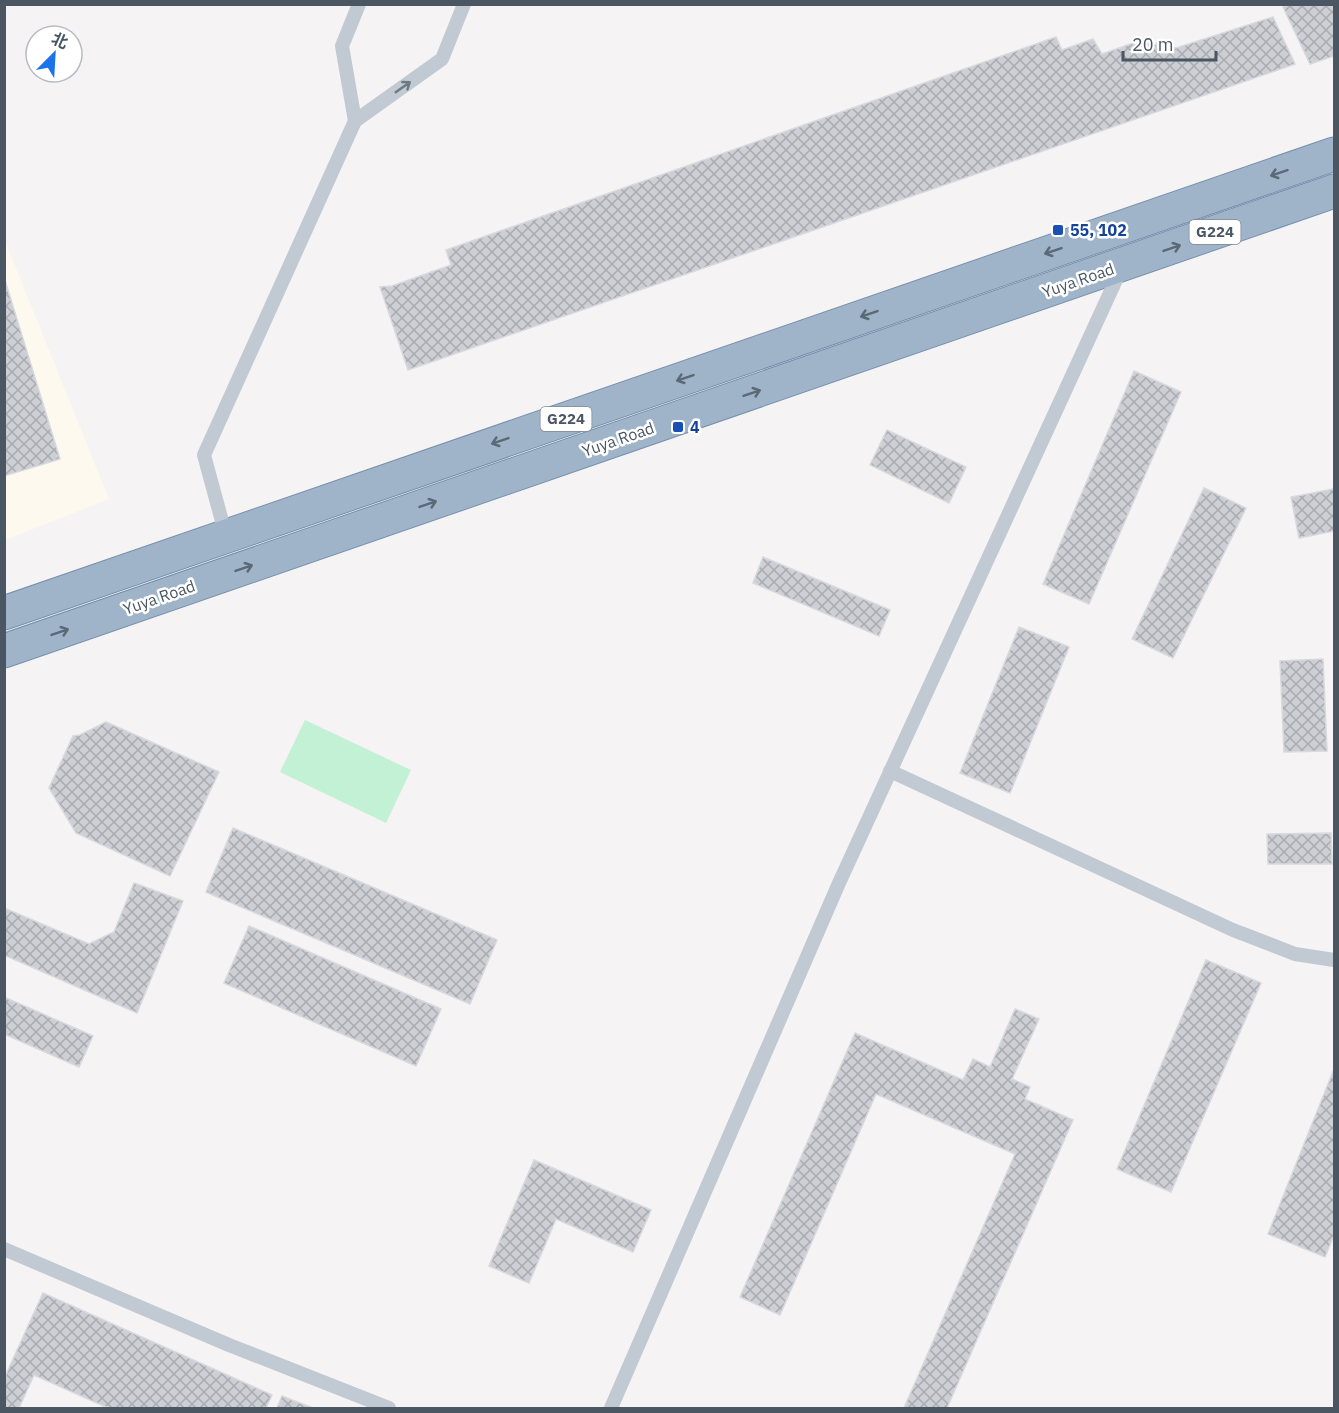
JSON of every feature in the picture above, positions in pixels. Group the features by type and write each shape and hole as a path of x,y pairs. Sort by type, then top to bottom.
{"highway":[{"name":"G224","path":"4,613 1335,154"},
{"name":"Yuya Road","path":"4,651 1335,191"}],"lane":[{"path":"355,121 342,46 359,4"},
{"path":"226,536 204,455 355,121 442,60 464,4"},
{"path":"611,1408 829,904 1122,265"},
{"path":"890,771 1233,930 1294,954 1335,960"},
{"path":"4,1249 229,1345 389,1408"}],"shaded area":[{"path":"4,238 109,499 5,540 4,540"}],"green space":[{"path":"305,720 411,770 386,823 280,772"}],"building":[{"path":"1287,4 1334,4 1334,56 1310,64 1283,7"},
{"path":"1273,17 1295,64 408,370 380,287 392,286 451,265 446,250 1056,37 1062,50 1093,39 1102,54 1139,41 1176,48"},
{"path":"4,277 60,459 4,476"},
{"path":"1134,371 1181,392 1089,604 1043,584"},
{"path":"887,430 966,467 949,503 870,465"},
{"path":"1204,488 1246,508 1173,658 1132,639"},
{"path":"1334,489 1334,531 1299,538 1291,497"},
{"path":"763,557 890,610 879,636 753,583"},
{"path":"1019,627 1069,647 1010,793 960,773"},
{"path":"1323,659 1327,751 1284,752 1280,661"},
{"path":"106,722 219,772 170,876 76,833 49,788 73,736 80,735"},
{"path":"233,828 497,940 470,1004 206,892"},
{"path":"1331,833 1332,864 1268,864 1267,834"},
{"path":"134,883 183,901 137,1013 4,955 4,908 89,944 114,932"},
{"path":"249,926 441,1009 416,1066 224,983"},
{"path":"1206,960 1261,983 1171,1192 1117,1169"},
{"path":"4,997 93,1036 79,1067 4,1034"},
{"path":"1015,1009 1039,1019 1012,1079 1030,1087 1025,1099 1073,1120 947,1408 904,1408 1015,1154 876,1094 780,1315 740,1297 855,1033 963,1080 973,1059 990,1067"},
{"path":"1334,1069 1334,1235 1325,1257 1268,1234"},
{"path":"534,1160 651,1210 633,1252 556,1219 529,1283 489,1266"},
{"path":"43,1293 272,1395 266,1408 108,1408 34,1375 19,1408 4,1408 4,1379"},
{"path":"282,1396 313,1408 277,1408"}],"place":[{"name":"55, 102","path":"1058,230"},
{"name":"4","path":"678,427"}]}
